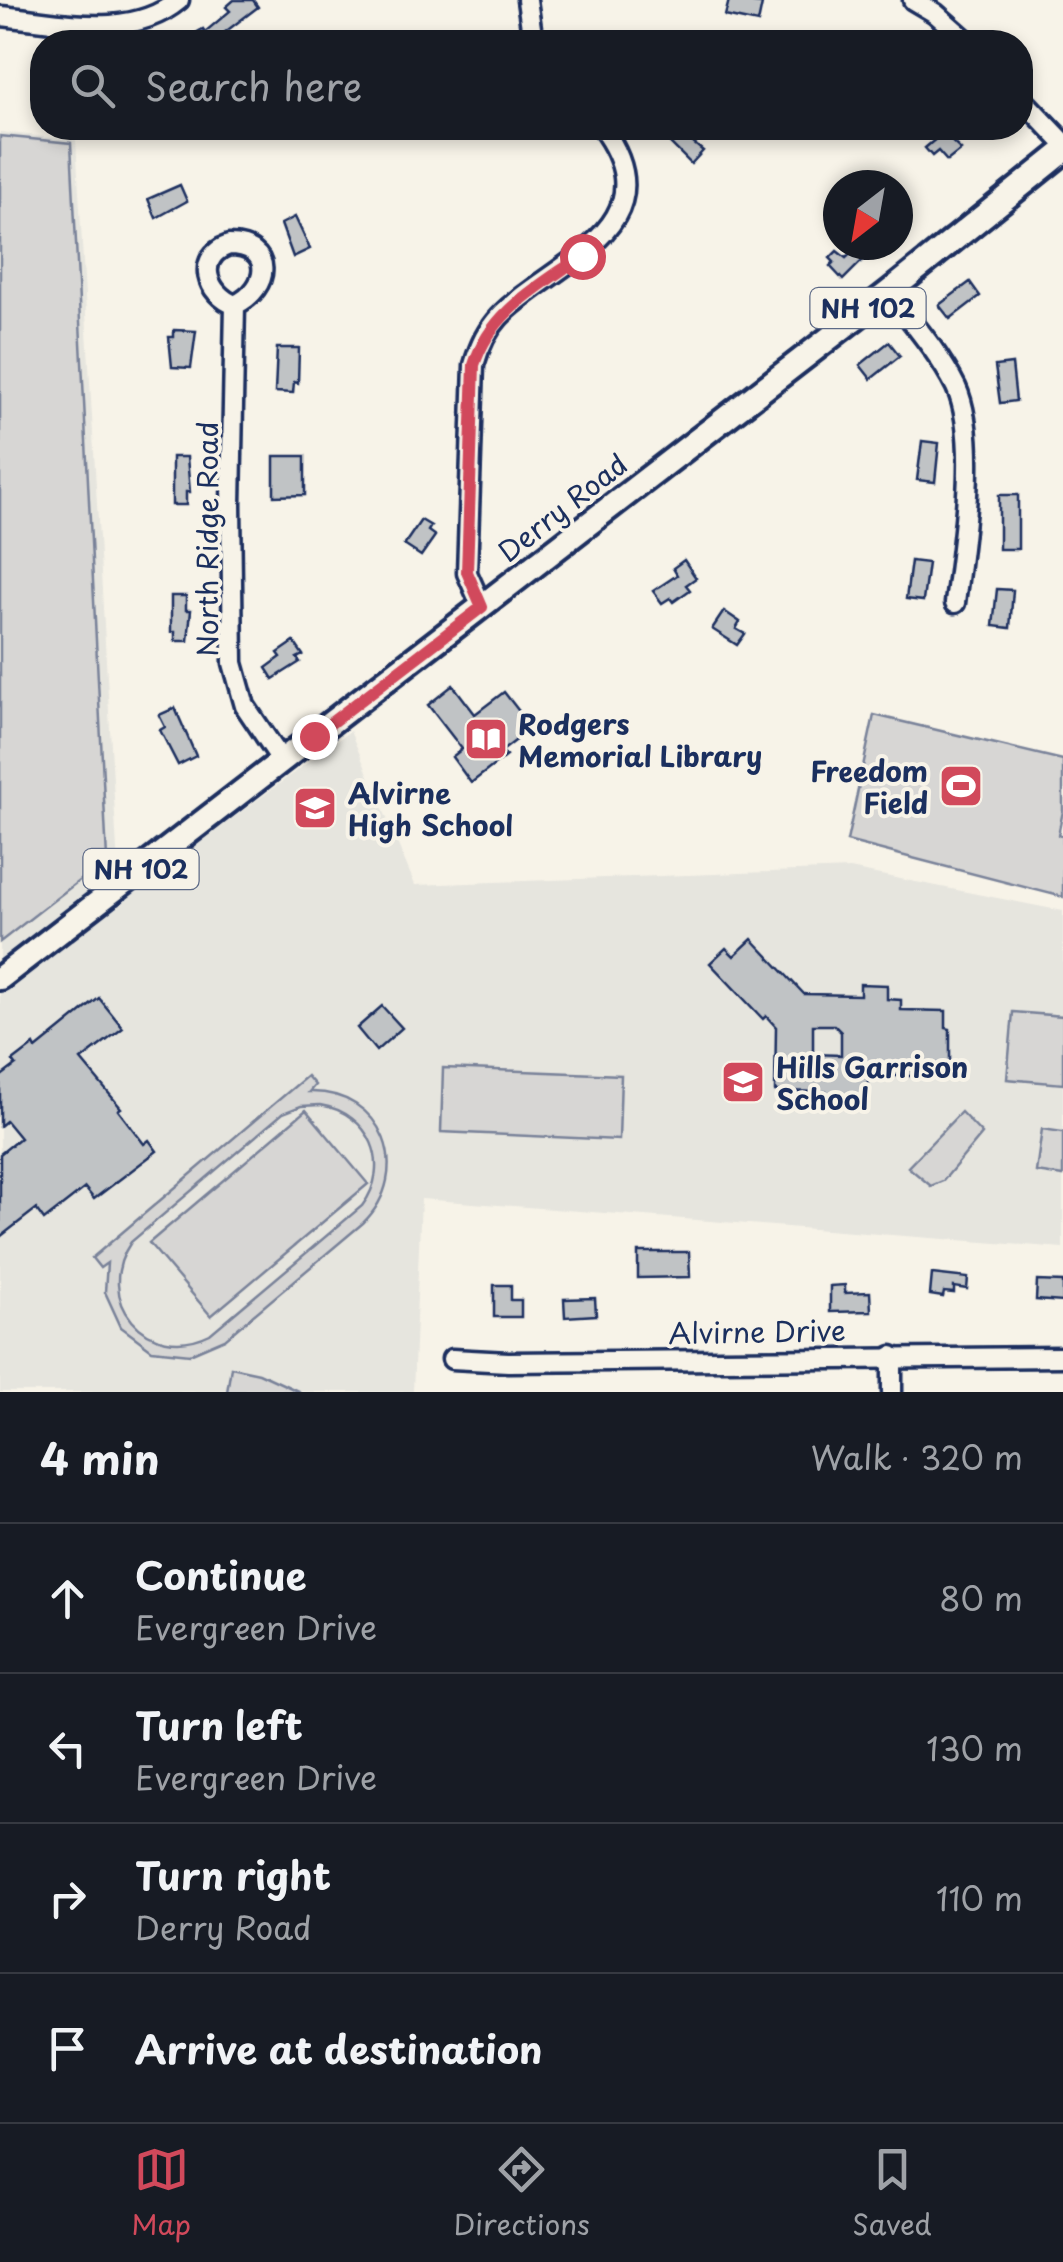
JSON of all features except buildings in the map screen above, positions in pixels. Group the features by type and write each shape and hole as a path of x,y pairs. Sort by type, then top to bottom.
{"main road":[{"name":"Derry Road","path":"0,978 890,292 1063,152"}],"street":[{"path":"0,16 122,25 150,19 179,0"},
{"path":"527,0 531,30"},
{"path":"913,0 942,7 959,30"},
{"path":"1033,111 1063,142"},
{"path":"482,607 467,572 474,365 484,336 503,313 595,245 615,216 624,179 620,159 609,140"},
{"path":"890,292 948,375 964,414 966,473 955,603"},
{"name":"North Ridge Road","path":"236,304 231,504 233,663 245,706 282,761"},
{"path":"892,1356 892,1392"},
{"name":"Alvirne Drive","path":"452,1359 508,1362 1063,1357"}],"shaded area":[{"path":"0,132 30,135 30,140 76,140 120,902 350,731 415,885 850,869 1063,911 1063,1248 421,1199 413,1392 0,1392"},
{"path":"0,136 71,143 107,859 0,942"},
{"name":"Freedom Field","path":"874,715 1063,760 1063,811 1058,835 1063,836 1063,897 847,841"},
{"path":"1013,1012 1063,1016 1063,1084 1007,1079"},
{"path":"443,1068 621,1075 619,1140 441,1132"},
{"path":"307,1076 315,1085 309,1092 335,1095 356,1104 372,1119 383,1138 388,1159 387,1181 379,1203 363,1223 225,1339 190,1354 152,1350 121,1327 105,1292 107,1263 100,1268 92,1258","holes":["320,1105 337,1110 363,1130 376,1158 376,1174 362,1206 210,1334 187,1341 166,1341 147,1334 132,1321 122,1304 118,1285 121,1264 131,1242 283,1113 301,1106"]},
{"path":"306,1110 368,1184 211,1316 149,1243"},
{"path":"961,1112 982,1134 943,1181 931,1186 908,1167"},
{"path":"1042,1129 1063,1132 1063,1176 1036,1172"},
{"path":"231,1367 259,1373 300,1392 227,1392"}],"place":[{"name":"Rodgers Memorial Library","path":"486,739"},
{"name":"Freedom Field","path":"961,786"},
{"name":"Alvirne High School","path":"315,808"},
{"name":"Hills Garrison School","path":"743,1082"}],"route":[{"path":"314,736 482,607 467,572 474,365 492,324 582,256"}]}
